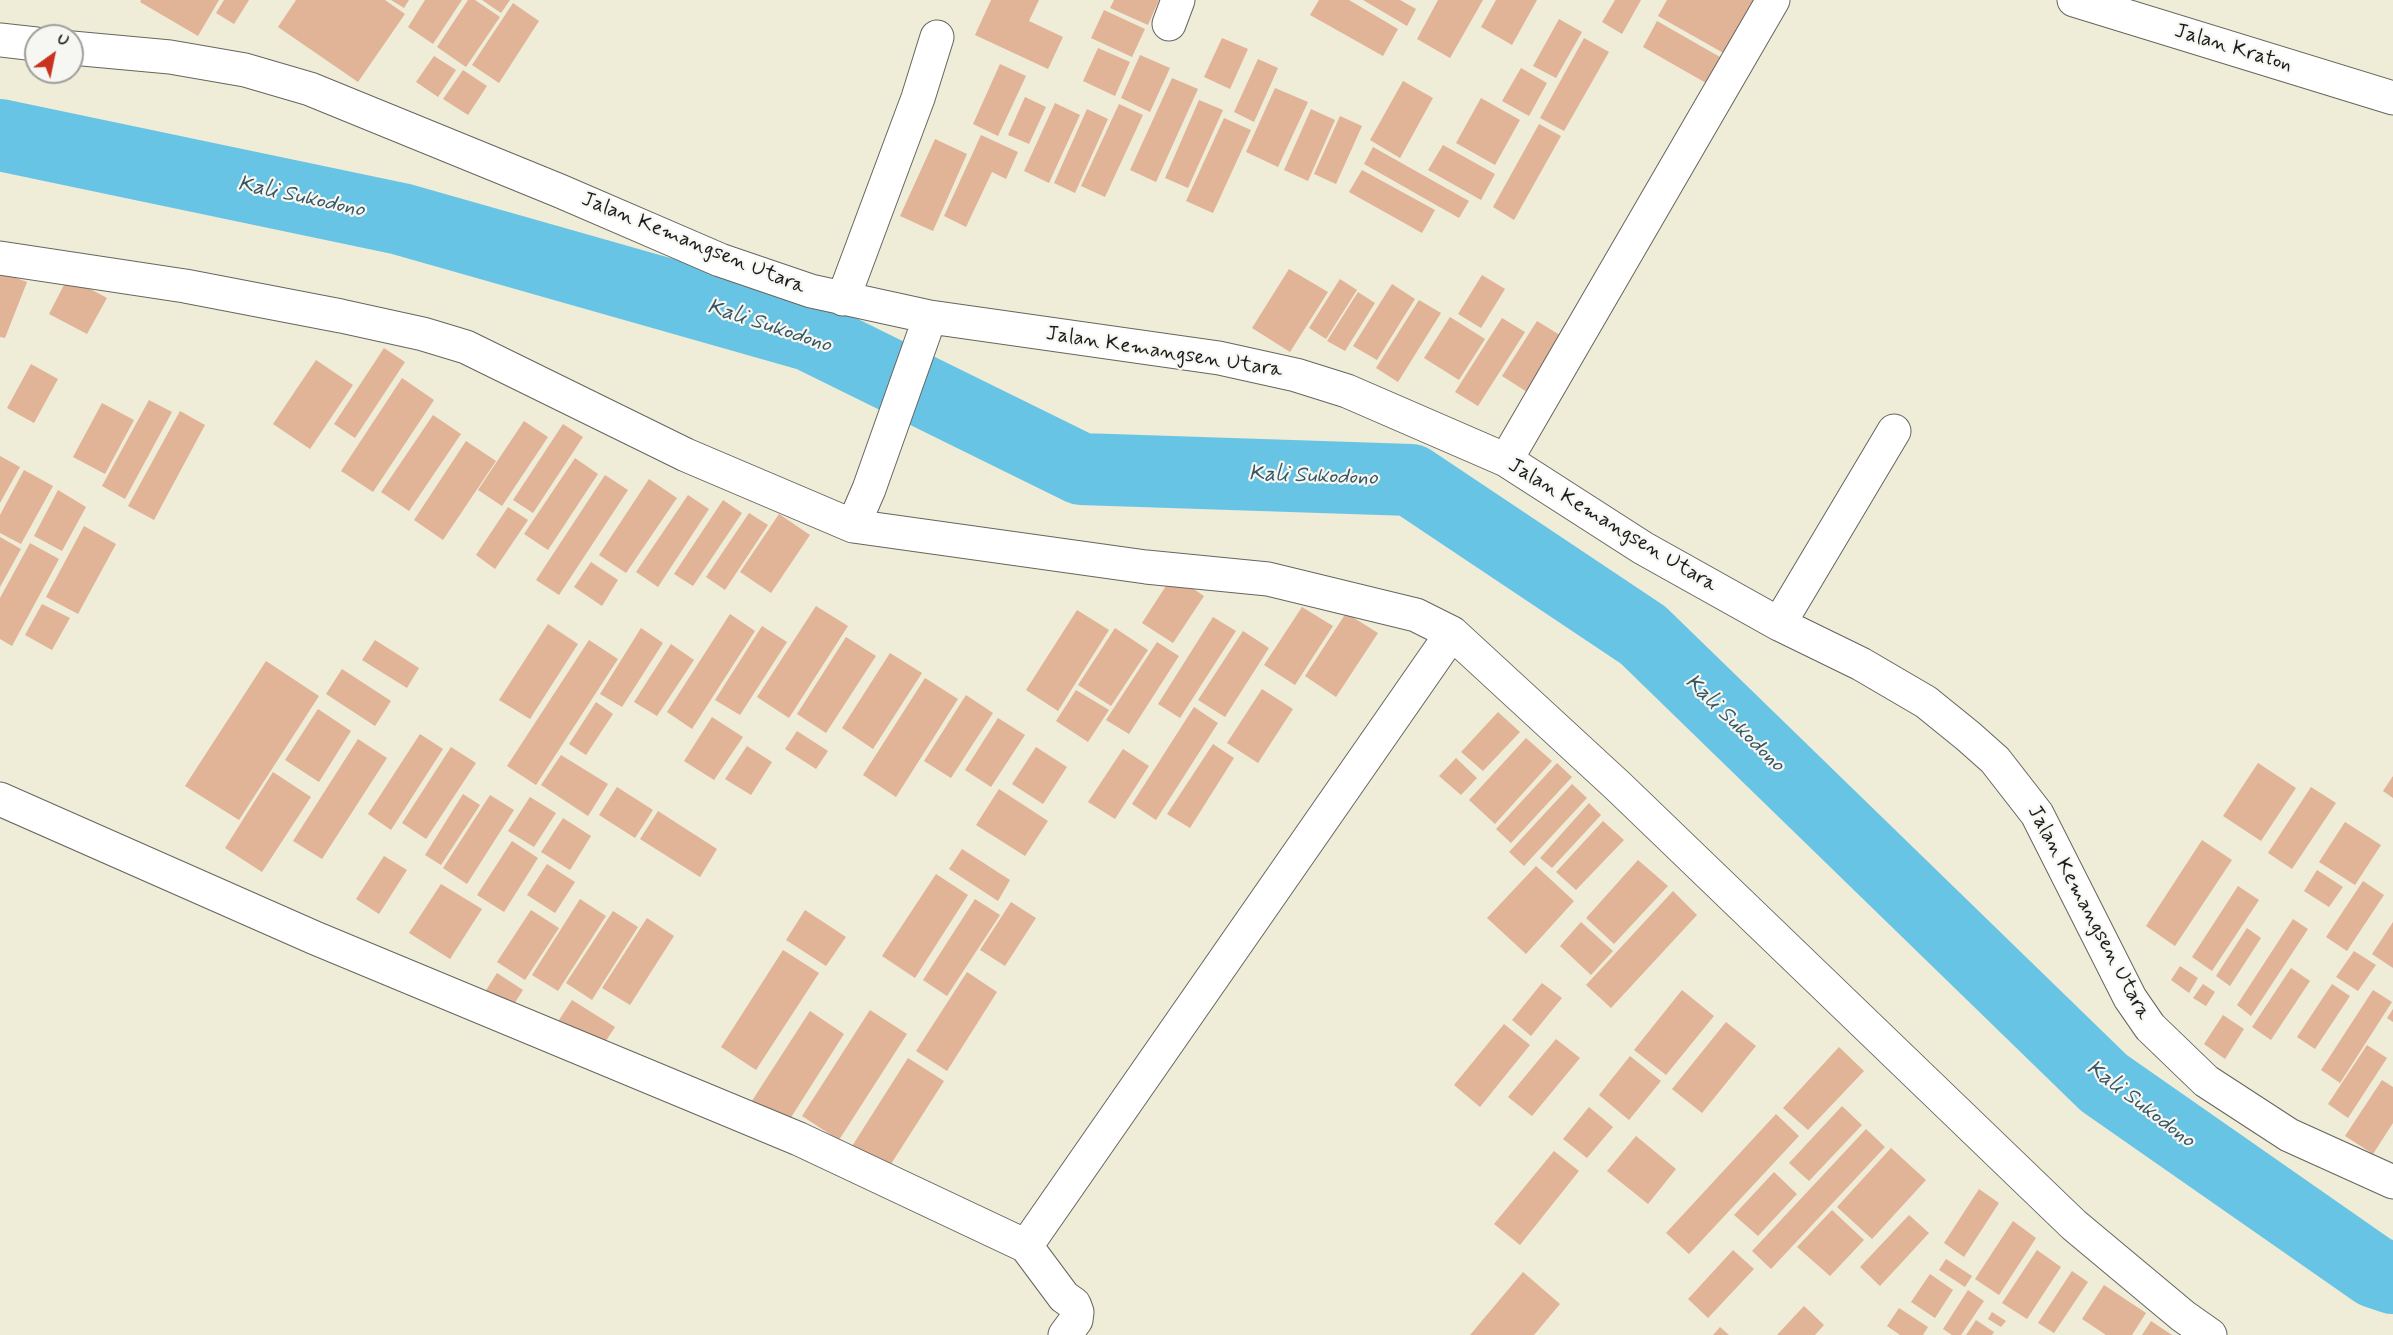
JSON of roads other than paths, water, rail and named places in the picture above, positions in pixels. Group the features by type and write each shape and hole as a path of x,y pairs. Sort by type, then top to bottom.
{"street":[{"path":"1506,460 1773,0"},
{"name":"Jalan Kraton","path":"2074,0 2393,98"},
{"path":"843,299 918,98 937,37"},
{"path":"0,40 24,43"},
{"name":"Jalan Kemangsen Utara","path":"84,49 170,57 245,70 310,89 560,191 720,260 812,291 930,317 1219,358 1296,375 1347,391 1506,460 1643,548 1779,624 1861,664 1926,702 1995,760 2037,814 2130,998 2150,1027 2181,1059 2206,1081 2289,1135 2393,1182"},
{"path":"0,258 185,286 423,334 466,347 686,454 853,526 1146,567 1268,579 1416,615 1452,633 1635,802 2074,1225 2183,1316 2210,1335"},
{"path":"853,526 869,489 930,317"},
{"path":"1779,624 1894,431"},
{"path":"1026,1246 1452,633"},
{"path":"0,799 315,938 799,1139 1026,1246 1064,1297 1074,1304 1077,1312 1076,1320 1065,1335"}],"waterway":[{"name":"Kali Sukodono","path":"0,135 401,219 809,335 1081,469 1411,480 1643,635 2104,1083 2375,1272 2393,1278"}]}
